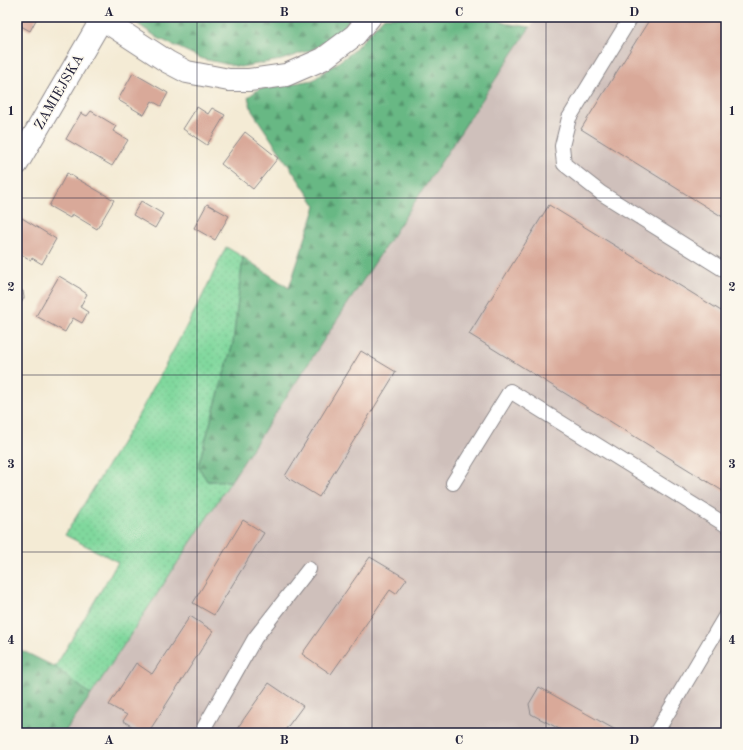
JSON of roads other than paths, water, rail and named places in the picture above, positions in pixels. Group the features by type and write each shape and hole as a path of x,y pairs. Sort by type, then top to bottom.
{"street":[{"path":"102,18 168,62 187,72 229,80 249,80 286,75 322,59 355,35 370,17"},
{"name":"ZAMIEJSKA","path":"17,164 102,18"}],"lane":[{"path":"631,17 569,118 562,146 564,164 601,193 726,271"},
{"path":"453,483 510,391 726,525"},
{"path":"201,733 255,638 309,569"},
{"path":"656,733 726,615"}]}
